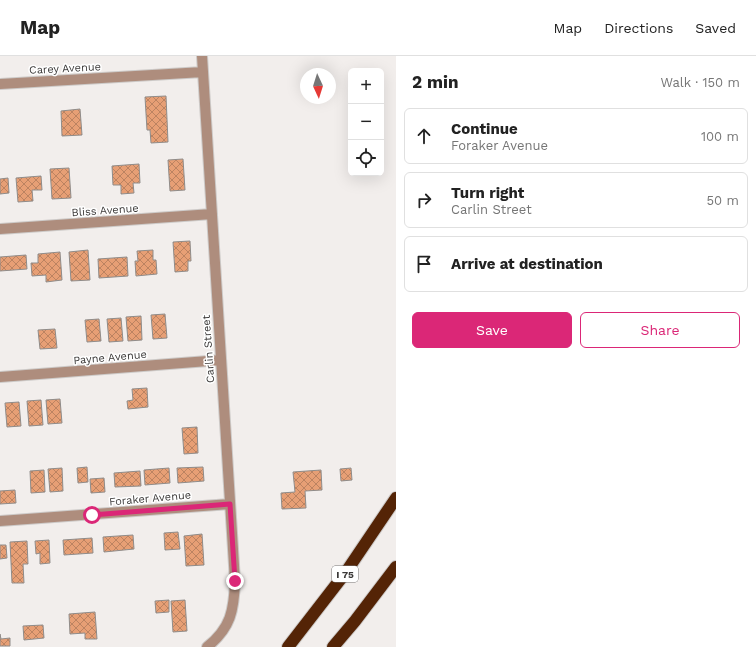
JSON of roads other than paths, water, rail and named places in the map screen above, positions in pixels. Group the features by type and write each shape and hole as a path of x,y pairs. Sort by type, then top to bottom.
{"highway":[{"name":"I 75","path":"288,647 346,572 396,498"},
{"path":"334,647 396,567"}],"street":[{"name":"Carlin Street","path":"202,56 235,581 234,603 230,618 219,638 207,647"},
{"name":"Carey Avenue","path":"0,84 203,72"},
{"name":"Bliss Avenue","path":"0,230 212,214"},
{"name":"Payne Avenue","path":"0,377 221,360"},
{"name":"Foraker Avenue","path":"0,522 230,504"}]}
